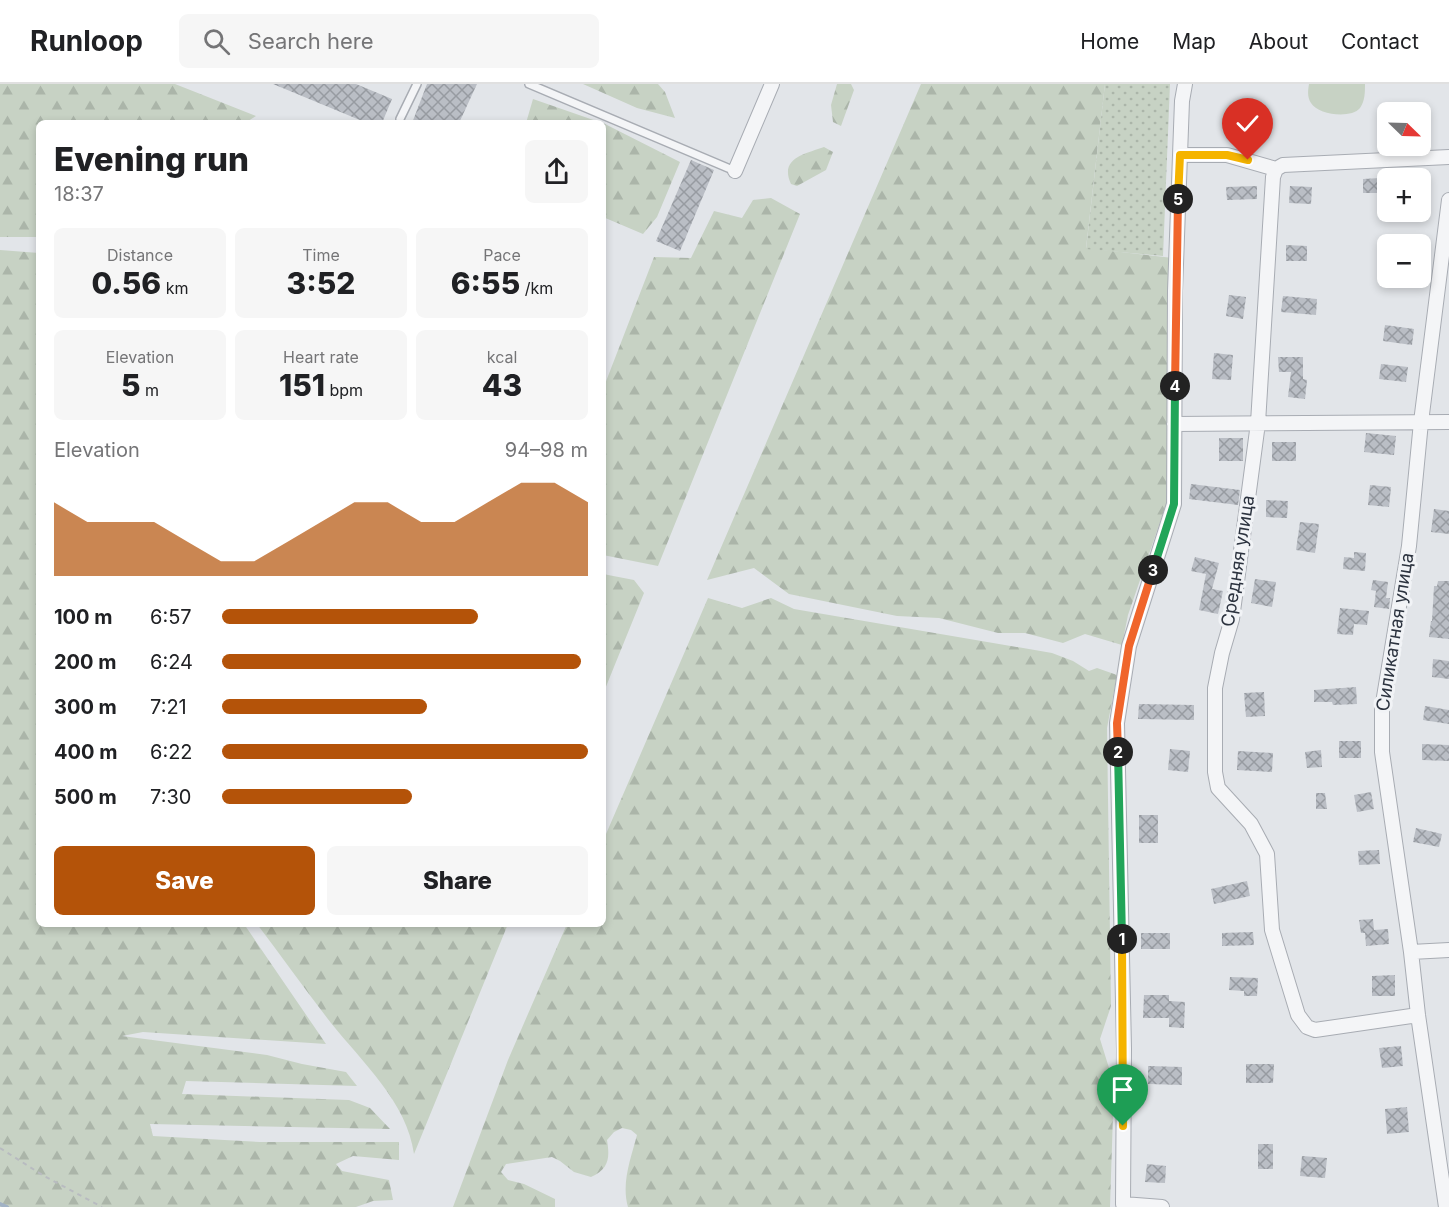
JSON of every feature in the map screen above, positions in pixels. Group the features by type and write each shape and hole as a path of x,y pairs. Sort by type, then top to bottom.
{"street":[{"path":"735,171 772,84"},
{"path":"1162,1207 1123,1205 1124,1049 1117,723 1129,646 1174,504 1175,291 1182,101 1185,84"},
{"path":"1180,155 1227,155 1276,169 1283,165 1449,157"},
{"name":"Средняя улица","path":"1276,169 1273,177 1258,423 1232,619 1215,688 1215,772 1218,788 1251,824 1267,854 1272,930 1298,1015 1307,1027 1316,1030 1418,1015"},
{"name":"Силикатная улица","path":"1447,1201 1418,1015 1382,752 1382,709 1409,546 1421,422 1449,200"},
{"path":"1174,424 1449,422"},
{"path":"1411,952 1449,950"}],"lane":[{"path":"400,118 417,84"},
{"path":"529,84 735,171"}],"path":[{"path":"0,1148 44,1176 102,1207"}],"green space":[{"path":"0,84 175,84 256,116 250,120 36,120 36,237 0,237"},
{"path":"583,84 658,84 665,92 675,118 637,108"},
{"path":"837,84 851,84 854,90 841,126 833,122 831,105"},
{"path":"921,84 1105,84 1086,248 1173,258 1168,499 1128,615 1122,645 1085,634 1063,643 1025,633 998,633 939,618 897,616 789,594 754,568 707,580"},
{"path":"1105,84 1170,84 1163,256 1086,249"},
{"path":"1309,84 1365,84 1363,102 1360,108 1350,114 1327,113 1311,103 1308,96"},
{"path":"533,99 593,120 527,120"},
{"path":"606,125 680,162 657,217 643,234 606,218"},
{"path":"824,147 833,152 826,170 797,186 791,184 788,168 791,163 802,155"},
{"path":"771,198 800,214 658,566 606,556 606,381 654,257 691,258 714,211 742,218 753,200"},
{"path":"0,250 36,253 36,927 246,927 326,1044 143,1032 122,1036 267,1055 346,1072 357,1086 186,1081 182,1094 349,1100 370,1108 390,1129 150,1124 153,1136 260,1142 399,1142 399,1160 353,1156 336,1164 342,1171 389,1180 393,1200 373,1201 356,1207 0,1207"},
{"path":"606,575 634,580 644,593 606,687"},
{"path":"708,598 742,608 771,598 794,609 1052,653 1073,661 1089,671 1097,668 1117,675 1107,728 1111,1006 1100,1039 1114,1084 1110,1207 628,1207 626,1180 637,1135 631,1130 622,1128 614,1132 607,1140 608,1152 605,1167 591,1177 574,1172 552,1157 506,1164 501,1172 508,1180 524,1184 555,1199 555,1207 453,1207 508,1060 566,927 606,927 606,834"},
{"path":"259,927 507,927 414,1154 410,1135 393,1100"}],"building":[{"path":"273,84 356,84 392,99 383,120 360,120"},
{"path":"427,84 477,84 460,120 413,120"},
{"path":"691,160 714,170 680,251 656,241"},
{"path":"1377,178 1377,193 1363,193 1363,179"},
{"path":"1257,186 1257,199 1227,200 1226,187"},
{"path":"1290,186 1312,187 1311,204 1289,203"},
{"path":"1286,245 1307,246 1307,261 1286,261"},
{"path":"1229,295 1246,297 1243,319 1226,316"},
{"path":"1283,296 1317,299 1316,315 1281,312"},
{"path":"1385,325 1414,329 1412,345 1383,341"},
{"path":"1214,353 1233,355 1231,380 1212,379"},
{"path":"1278,357 1303,357 1303,379 1307,380 1305,399 1288,397 1291,372 1279,372"},
{"path":"1381,364 1408,367 1406,382 1379,379"},
{"path":"1366,433 1396,436 1394,455 1364,452"},
{"path":"1219,438 1243,438 1243,461 1219,461"},
{"path":"1272,442 1296,442 1296,461 1272,461"},
{"path":"1191,484 1240,490 1238,505 1189,499"},
{"path":"1370,485 1391,487 1389,507 1368,505"},
{"path":"1266,500 1288,501 1287,518 1266,517"},
{"path":"1434,509 1449,511 1449,534 1431,532"},
{"path":"1300,522 1319,524 1315,553 1296,550"},
{"path":"1354,552 1366,553 1365,571 1343,569 1344,557 1354,558"},
{"path":"1195,557 1219,563 1212,589 1223,591 1218,614 1199,610 1206,574 1191,571"},
{"path":"1255,579 1276,582 1272,607 1251,603"},
{"path":"1373,580 1388,582 1386,598 1390,598 1389,609 1374,607 1376,591 1371,590"},
{"path":"1438,581 1449,581 1449,639 1429,637 1434,586 1437,586"},
{"path":"1340,608 1369,611 1367,625 1354,624 1353,635 1337,634"},
{"path":"1433,659 1449,661 1449,679 1432,677"},
{"path":"1356,687 1357,704 1333,705 1332,702 1314,702 1314,690"},
{"path":"1264,692 1265,716 1246,717 1244,693"},
{"path":"1139,704 1194,705 1194,720 1138,719"},
{"path":"1425,706 1449,710 1449,724 1423,720"},
{"path":"1339,741 1361,741 1361,758 1339,758"},
{"path":"1422,744 1449,745 1449,761 1422,760"},
{"path":"1170,749 1190,751 1188,772 1168,770"},
{"path":"1321,750 1322,767 1307,768 1305,752"},
{"path":"1238,751 1273,753 1272,772 1237,770"},
{"path":"1371,792 1374,809 1357,812 1354,795"},
{"path":"1316,793 1325,793 1327,809 1316,809"},
{"path":"1139,815 1158,815 1158,843 1139,843"},
{"path":"1416,828 1442,834 1439,847 1413,842"},
{"path":"1379,850 1380,864 1359,865 1358,851"},
{"path":"1247,881 1250,896 1214,904 1211,889"},
{"path":"1373,919 1374,930 1388,929 1389,944 1366,946 1365,933 1361,933 1359,920"},
{"path":"1253,932 1254,945 1222,946 1222,933"},
{"path":"1141,933 1170,933 1170,949 1141,949"},
{"path":"1395,975 1395,996 1372,996 1372,976"},
{"path":"1230,977 1258,978 1257,996 1244,996 1244,991 1229,990"},
{"path":"1144,995 1169,995 1169,1001 1185,1002 1184,1028 1169,1027 1169,1018 1143,1018"},
{"path":"1401,1046 1403,1066 1382,1068 1379,1048"},
{"path":"1246,1064 1274,1064 1273,1083 1246,1083"},
{"path":"1148,1066 1182,1067 1182,1085 1148,1084"},
{"path":"1407,1107 1409,1132 1387,1134 1385,1109"},
{"path":"1258,1144 1273,1144 1273,1169 1258,1169"},
{"path":"1302,1156 1327,1158 1325,1178 1300,1176"},
{"path":"1147,1164 1166,1166 1165,1183 1145,1182"}],"waterway":[{"path":"0,1204 7,1207"}],"route":[{"path":"1123,1126 1124,1049 1117,723 1129,646 1174,504 1175,291 1180,155 1227,155 1248,160"}]}
